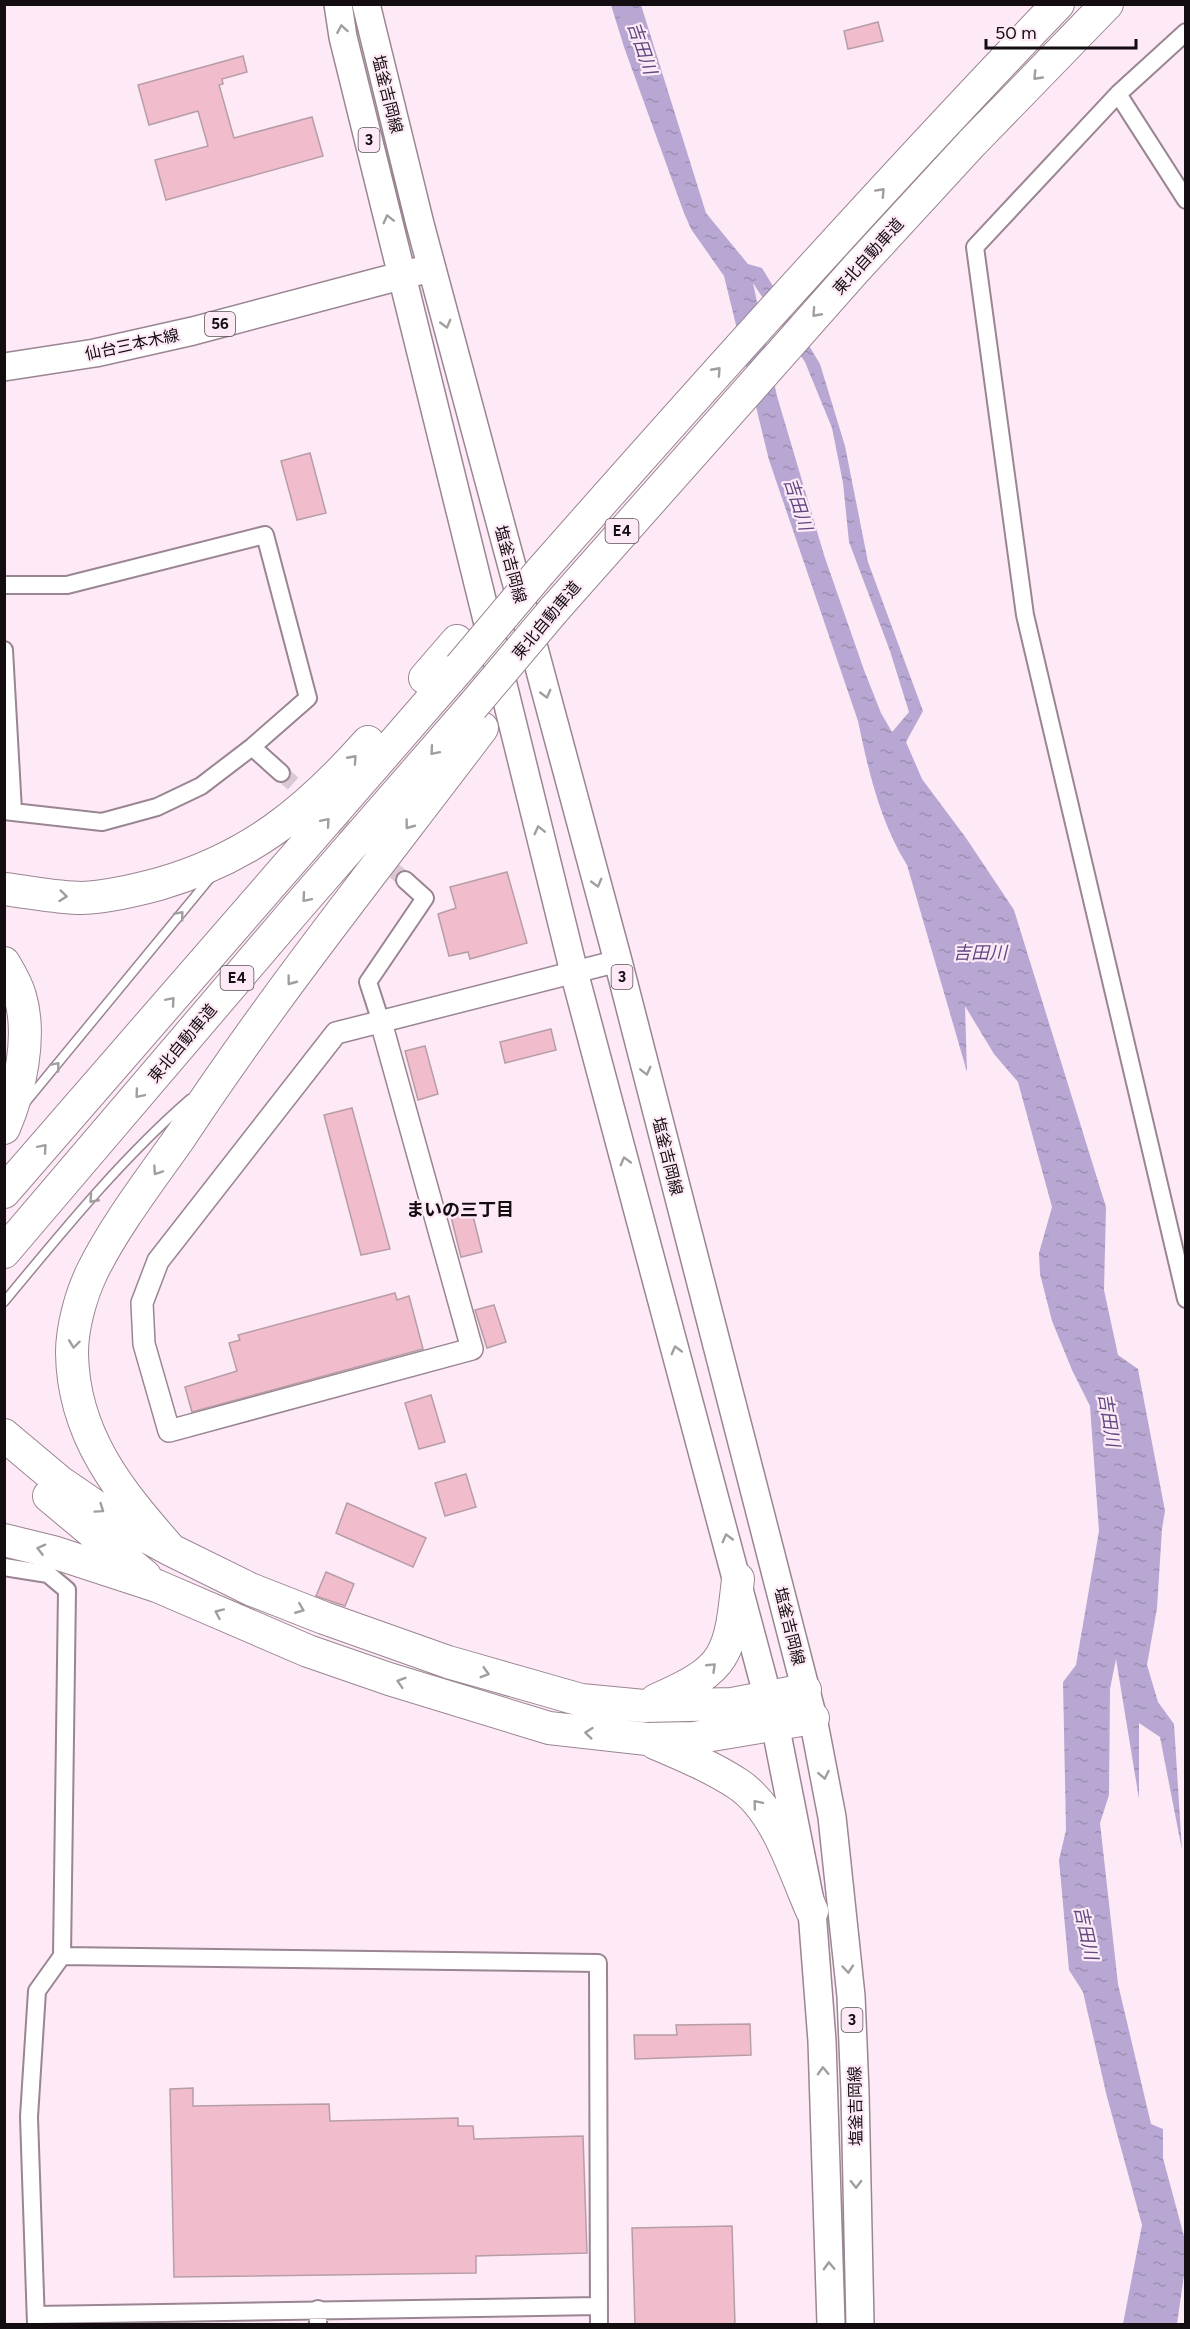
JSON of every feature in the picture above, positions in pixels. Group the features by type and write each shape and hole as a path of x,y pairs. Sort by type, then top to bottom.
{"highway":[{"name":"東北自動車道","path":"4,1192 537,561 678,415 841,234 1058,4"},
{"name":"東北自動車道","path":"4,1252 298,907 477,718 692,452 971,144 1107,4"},
{"path":"4,889 81,898 125,894 225,860 273,831 305,807 459,654"},
{"path":"171,1550 133,1507 100,1458 86,1428 76,1392 72,1351 79,1310 92,1272 225,1070 477,718"},
{"path":"4,963 21,996 25,1039 19,1081 5,1128"},
{"path":"4,1435 60,1482 114,1519 250,1589 324,1618 448,1662 581,1700 644,1706 732,1704 772,1710"},
{"path":"4,1460 157,1586"},
{"path":"4,1540 53,1552 157,1586 308,1651 389,1679 549,1728 647,1739 694,1738 772,1710 809,1704"},
{"path":"644,1706 691,1685 717,1665 726,1648 733,1626 738,1579"},
{"path":"647,1739 740,1785 756,1801 776,1828 812,1911"}],"main road":[{"name":"塩釜吉岡線","path":"338,4 343,37 574,972 772,1710 812,1911 822,2041 831,2325"},
{"name":"塩釜吉岡線","path":"366,4 431,267 618,961 809,1704 832,1817 851,1996 860,2325"},
{"name":"仙台三本木線","path":"4,367 95,353 193,331 431,267"}],"street":[{"path":"1185,32 1119,94 975,247 1025,615 1185,1299"},
{"path":"1119,94 1185,200"},
{"path":"4,585 67,585 266,535 308,698 252,747 201,786 157,807 102,822 9,811 4,650"},
{"path":"252,747 281,774"},
{"path":"405,880 425,898 368,982 381,1022 472,1349 170,1431 144,1344 142,1303 158,1261 336,1033 381,1022 618,961"},
{"path":"4,1567 48,1574 67,1590 62,1956 37,1991 29,2117 36,2320 318,2317 598,2306"},
{"path":"62,1956 598,1963 599,2325"}],"lane":[{"path":"5,1128 225,860"},
{"path":"4,1302 53,1243 158,1128 225,1070"}],"water":[{"name":"吉田川","path":"611,5 641,5 706,213 748,264 762,268 820,364 845,446 868,562 923,711 906,742 922,779 966,838 1014,910 1106,1207 1104,1290 1118,1355 1138,1369 1165,1511 1157,1608 1147,1665 1158,1702 1174,1724 1182,1850 1160,1737 1139,1723 1139,1799 1116,1659 1110,1689 1109,1795 1100,1823 1118,1984 1151,2124 1163,2129 1163,2158 1185,2240 1185,2268 1177,2324 1123,2324 1142,2225 1107,2097 1083,1992 1069,1970 1059,1860 1066,1830 1063,1682 1076,1665 1099,1531 1090,1406 1052,1321 1040,1274 1039,1253 1052,1207 1018,1082 994,1054 965,1006 967,1072 907,865 882,813 858,721 769,460 724,276 691,229 684,213","holes":["753,283 805,362 832,428 843,483 849,542 890,651 909,712 892,732 881,713 864,670 824,555 777,396"]}],"building":[{"path":"878,22 883,41 848,49 844,31"},
{"path":"243,56 247,72 222,79 223,84 219,85 234,138 312,117 323,156 166,200 155,160 208,146 198,111 149,125 138,85"},
{"path":"310,453 326,513 297,520 281,461"},
{"path":"507,872 527,943 470,959 468,952 449,956 438,914 456,908 450,887"},
{"path":"551,1029 556,1050 505,1063 500,1042"},
{"path":"425,1046 438,1094 418,1100 405,1051"},
{"path":"352,1108 390,1249 361,1255 324,1115"},
{"path":"471,1208 482,1252 461,1257 450,1213"},
{"path":"395,1293 397,1300 409,1296 423,1349 192,1412 185,1387 237,1371 229,1343 240,1340 238,1335"},
{"path":"494,1305 506,1342 487,1348 475,1310"},
{"path":"431,1395 445,1442 419,1449 405,1403"},
{"path":"466,1474 476,1507 445,1516 435,1483"},
{"path":"347,1503 426,1538 413,1567 336,1533"},
{"path":"326,1572 354,1584 345,1606 316,1596"},
{"path":"750,2024 751,2055 635,2059 634,2035 677,2035 676,2025"},
{"path":"193,2088 193,2106 329,2104 330,2121 458,2118 458,2126 473,2126 474,2139 583,2136 587,2253 476,2256 476,2273 174,2277 170,2089"},
{"path":"732,2226 735,2325 635,2325 632,2228"}],"tunnel":[{"path":"281,773 405,880"}],"district":[{"name":"まいの三丁目","path":"460,1210"}]}
